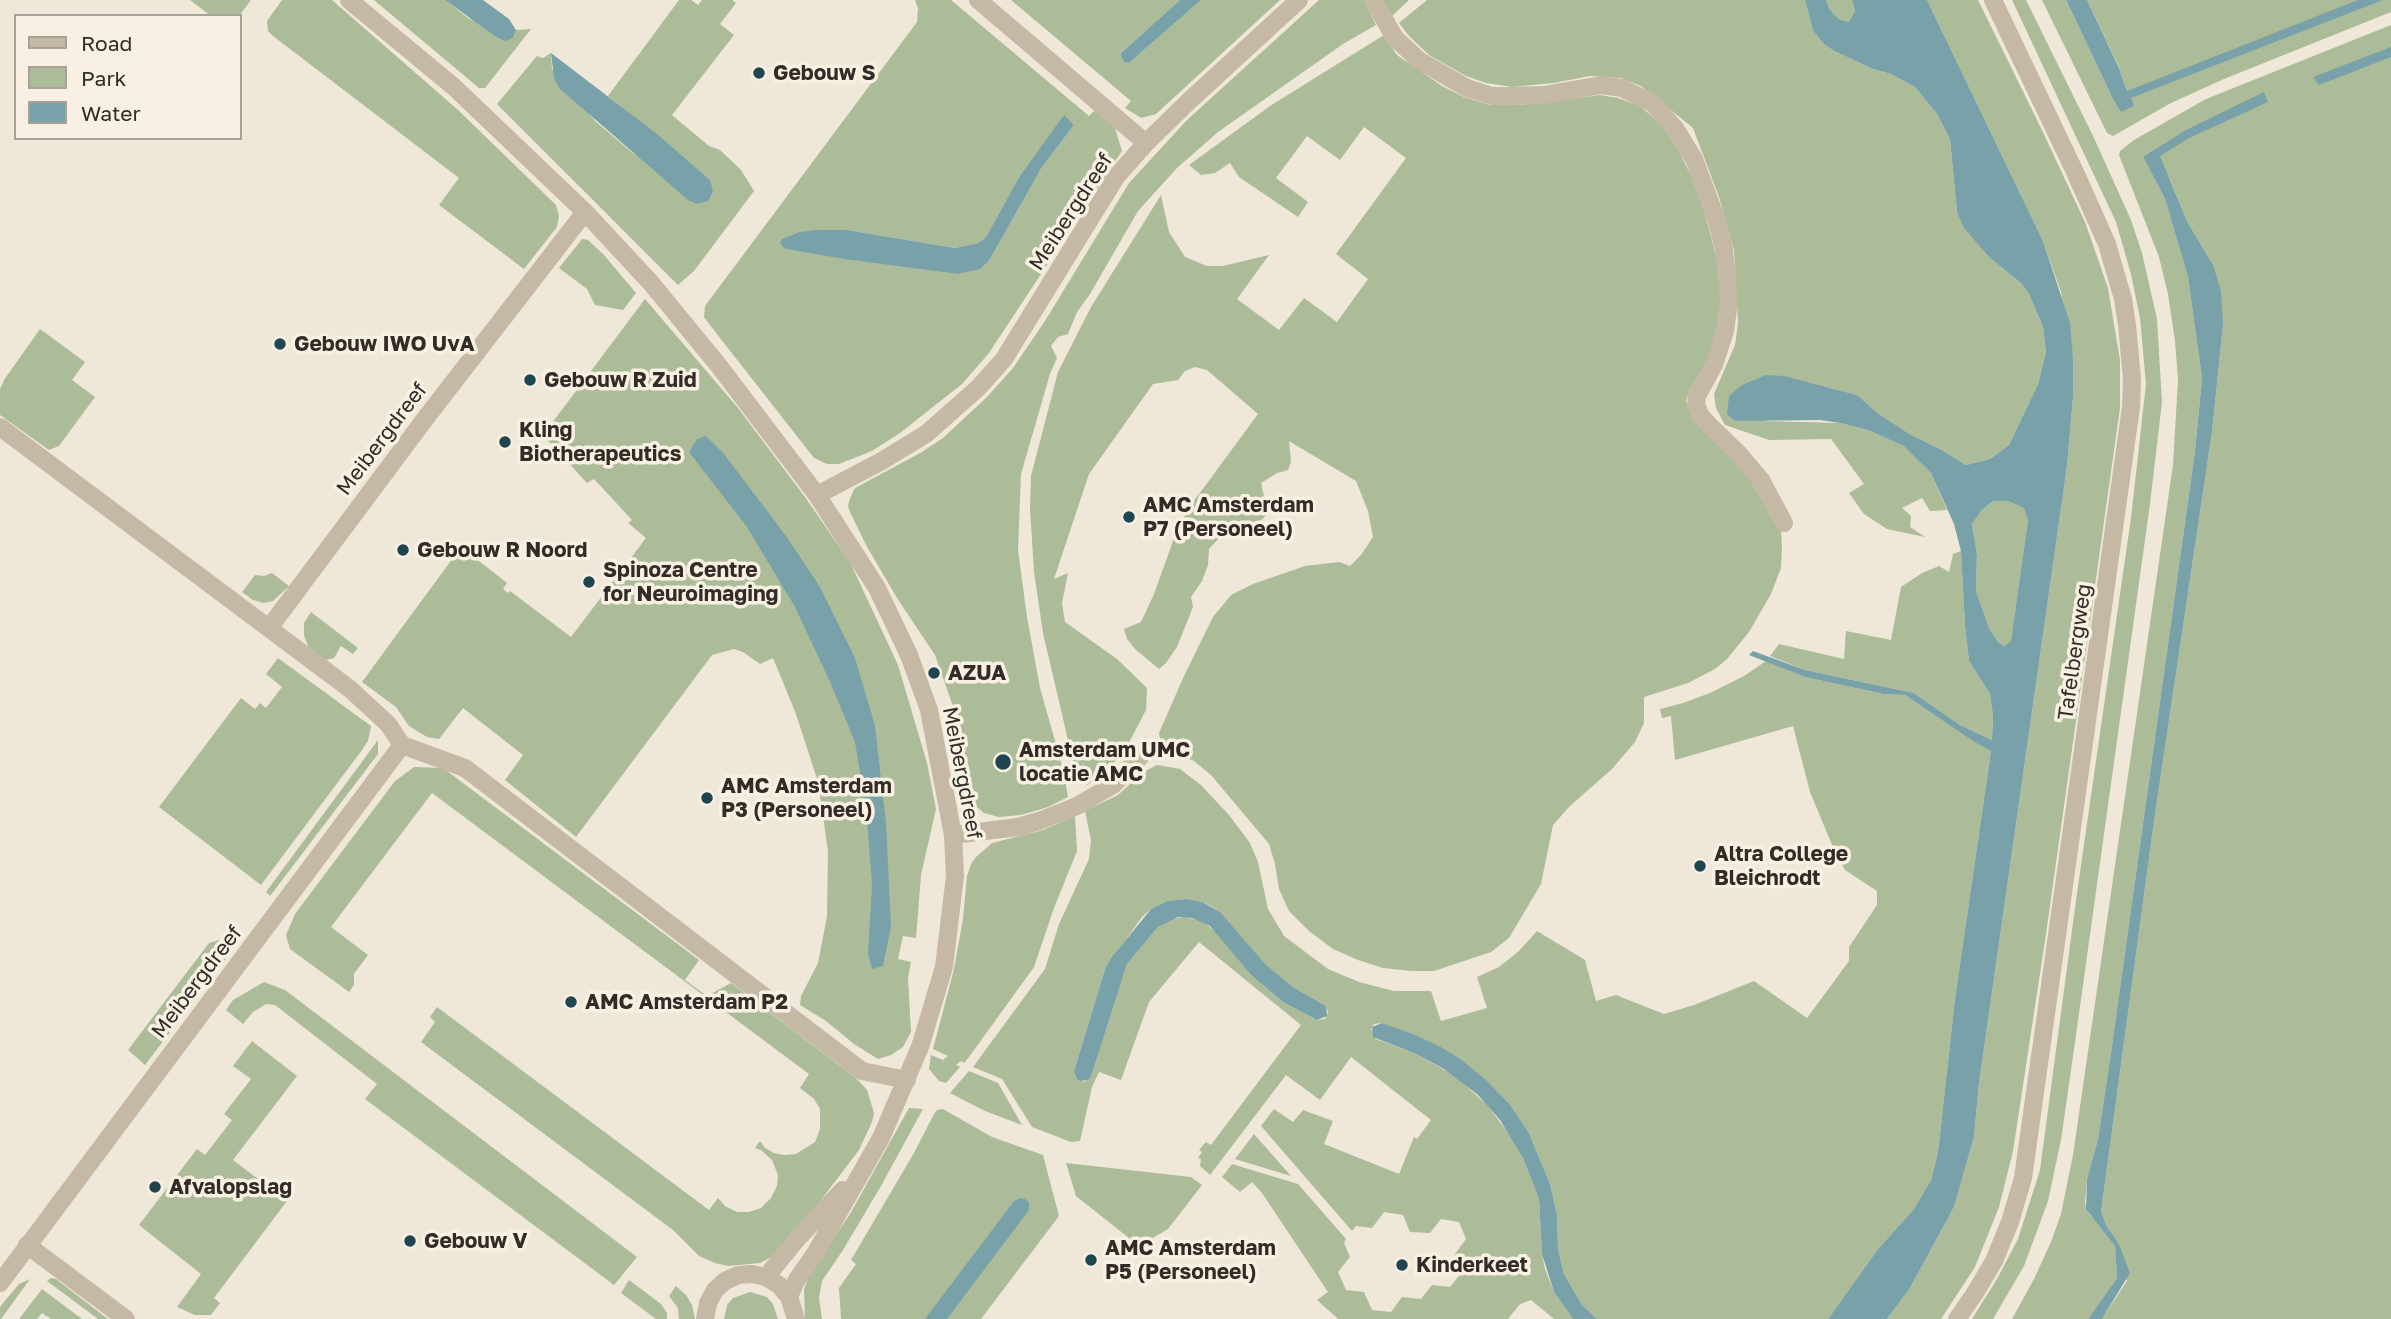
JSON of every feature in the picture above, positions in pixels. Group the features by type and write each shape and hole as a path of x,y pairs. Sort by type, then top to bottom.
{"street":[{"name":"Meibergdreef","path":"349,0 454,87 586,212 651,283 712,356 760,416 817,495 877,588 909,655 929,710 953,835 955,876 944,967 907,1080 881,1138 789,1297"},
{"path":"978,0 1146,143"},
{"name":"Meibergdreef","path":"817,495 926,434 978,388 1004,359 1116,177 1146,143 1299,0"},
{"path":"1373,0 1395,38 1420,61 1467,88 1492,96 1544,95 1601,85 1622,88 1652,103 1675,128 1693,159 1717,221 1724,248 1729,301 1728,317 1718,354 1696,396 1696,404 1700,415 1739,454 1760,480 1784,523"},
{"name":"Tafelbergweg","path":"1957,1319 1994,1261 2010,1222 2023,1178 2117,521 2132,388 2123,299 2107,244 2076,172 1993,0"},
{"name":"Meibergdreef","path":"269,628 425,419 586,212"},
{"path":"0,427 359,697 388,724 402,745 465,768 862,1071 907,1080"},
{"name":"Meibergdreef","path":"0,1283 402,745"},
{"path":"953,835 1018,827 1077,806 1113,785 1142,755"},
{"name":"Meibergdreef","path":"766,1277 797,1239 862,1170"},
{"path":"27,1245 126,1319"},
{"path":"705,1319 708,1303 715,1290 738,1275 752,1274 766,1277 779,1285 789,1297 796,1319"}],"green space":[{"path":"190,0 251,0 240,14 208,14"},
{"path":"282,0 332,0 458,110 556,205 559,216 557,227 524,269 439,205 459,178 268,31 267,21"},
{"path":"374,0 445,0 468,18 513,38 516,30 531,29 485,88 479,88"},
{"path":"679,0 691,0 698,5 702,0 732,0 736,3 720,24 734,35 672,115 709,146 720,150 741,170 754,191 694,271 678,285 497,104 537,56 543,58 551,53 552,69 595,121 634,154 710,180 608,96"},
{"path":"915,0 951,0 1089,116 1095,110 1115,128 1122,151 989,353 962,384 900,433 872,451 839,464 827,464 814,458 713,329 704,317 705,306 917,22 918,8","holes":["1064,116 1074,125 1042,167 990,259 957,274 786,249 817,230 847,230 955,248 978,243 986,237 1019,177"]},
{"path":"1011,0 1180,0 1120,54 1124,62 1129,63 1201,0 1280,0 1156,114 1141,118 1125,108 1131,101"},
{"path":"1319,0 1364,0 1376,25 1343,44 1218,132 1177,168 1138,211 1077,312 1068,334 1058,337 1051,346 1057,358 1021,474 1018,550 1040,688 1063,769 1068,797 1048,807 1021,815 999,817 984,813 967,799 957,778 954,762 957,718 935,655 866,545 850,512 850,498 855,488 943,438 987,397 1013,368 1045,321 1129,183 1187,120"},
{"path":"1381,0 1409,0 1392,16"},
{"path":"1427,0 1805,0 1813,31 1824,44 1915,87 1937,114 1950,139 1957,212 1990,258 2022,284 2029,294 2043,327 2046,352 2038,384 2009,445 1990,459 1966,465 1911,435 1879,414 1857,395 1810,383 1764,421 1840,423 1868,430 1905,446 1931,473 1947,510 1930,511 1922,498 1902,508 1911,516 1910,527 1925,537 1887,529 1864,514 1849,493 1864,484 1831,439 1769,440 1725,425 1716,408 1714,394 1735,345 1738,323 1734,250 1719,197 1693,128 1641,86 1621,78 1590,76 1512,87 1486,83 1466,76 1429,55 1399,23"},
{"path":"1826,0 1852,0 1855,11 1853,18 1849,22 1839,19 1830,10"},
{"path":"1927,0 1978,0 2040,126 2085,222 2108,288 2120,360 2120,408 2046,934 2013,1151 1999,1207 1975,1267 1941,1319 1887,1319 1910,1288 1954,1207 1974,1137 1979,1083 2067,466 2073,397 2073,358 2061,292 2043,241"},
{"path":"2012,0 2026,0 2131,220 2142,253 2157,319 2162,402 2061,1140 2048,1201 2024,1266 1993,1319 1972,1319 2018,1239 2040,1170 2131,518 2146,384 2140,318 2116,222"},
{"path":"2042,0 2066,0 2121,112 2127,91 2119,67 2087,0 2391,0 2391,12 2224,79 2171,103 2113,136 2107,133"},
{"path":"2391,25 2391,1319 2102,1319 2127,1281 2118,1242 2107,1227 2101,1212 2155,814 2212,432 2223,325 2213,265 2187,221 2169,177 2143,157 2165,199 2188,277 2202,378 2195,451 2110,1060 2098,1139 2087,1179 2085,1203 2090,1215 2101,1225 2115,1246 2117,1278 2088,1319 2012,1319 2051,1242 2061,1214 2073,1155 2173,465 2178,380 2168,294 2159,257 2119,155 2120,151 2134,140 2206,99"},
{"path":"1384,35 1397,55 1442,86 1464,97 1490,105 1520,105 1600,95 1640,106 1663,126 1691,176 1705,213 1721,275 1721,322 1708,359 1689,392 1686,401 1688,408 1746,473 1781,530 1781,568 1771,594 1749,632 1715,669 1688,683 1644,697 1644,723 1635,742 1612,769 1553,825 1541,884 1509,938 1491,952 1434,971 1383,968 1358,960 1333,949 1309,931 1289,911 1279,889 1269,844 1211,775 1194,761 1168,750 1161,744 1159,733 1213,617 1231,595 1253,584 1305,566 1339,562 1350,566 1361,555 1373,537 1368,511 1356,481 1289,441 1291,462 1288,470 1261,483 1268,514 1254,526 1220,537 1209,549 1208,565 1202,581 1191,597 1193,607 1177,647 1159,669 1135,649 1127,639 1124,629 1141,622 1177,530 1191,505 1258,414 1207,370 1195,367 1185,371 1178,380 1153,384 1089,474 1054,579 1068,573 1062,603 1065,622 1117,659 1147,688 1146,710 1125,750 1107,771 1087,785 1075,770 1043,633 1034,572 1030,508 1031,476 1058,372 1091,307 1161,195 1169,232 1185,257 1207,266 1223,266 1269,255 1237,299 1279,330 1304,298 1337,322 1368,279 1336,254 1406,158 1364,127 1340,160 1307,136 1276,178 1308,202 1298,217 1239,177 1230,163 1215,173 1201,175 1189,165 1270,106"},
{"path":"582,239 588,240 604,255 636,293 623,310 595,305 587,289 559,268"},
{"path":"645,299 738,408 850,562 898,665 927,763 936,809 921,875 916,938 903,936 898,959 911,962 908,978 911,1032 903,1047 891,1055 878,1059 800,1005 801,996 818,963 827,916 828,851 818,782 796,714 773,658 760,664 734,649 712,655 576,837 505,780 523,755 463,708 439,739 427,737 409,726 396,707 362,682 461,547 507,583 503,589 508,593 510,591 571,637 646,538 628,523 632,520 594,479 587,483 543,435"},
{"path":"40,329 85,362 72,380 95,397 59,446 49,450 0,415 0,389 4,380"},
{"path":"1993,501 2010,501 2025,508 2028,520 2011,642 2004,646 1989,628 1976,591 1977,555 1972,524 1981,511"},
{"path":"1961,551 1969,661 1990,694 1992,740 1960,725 1914,693 1805,670 1770,656 1779,644 1844,659 1846,631 1891,640 1901,587 1939,566 1949,572 1953,554"},
{"path":"272,573 289,586 273,601 263,603 242,592 255,575"},
{"path":"311,612 358,648 353,654 341,646 334,658 326,660 308,646 304,623"},
{"path":"278,658 371,726 368,741 362,750 261,885 159,807 241,698 255,709 260,703 266,708 282,687 266,674"},
{"path":"1766,661 1805,677 1883,694 1905,695 1991,751 1955,999 1938,1152 1931,1180 1914,1209 1878,1249 1828,1319 1597,1319 1582,1305 1564,1274 1558,1249 1557,1215 1550,1184 1529,1133 1511,1106 1439,1046 1382,1023 1374,1024 1371,1029 1376,1039 1416,1054 1455,1076 1487,1105 1512,1138 1539,1199 1545,1269 1554,1292 1573,1319 1554,1319 1531,1300 1520,1304 1508,1319 1338,1319 1317,1300 1328,1292 1262,1193 1252,1182 1240,1192 1222,1177 1232,1164 1298,1184 1346,1239 1344,1243 1350,1257 1338,1272 1346,1290 1364,1292 1372,1310 1391,1312 1402,1297 1421,1299 1432,1285 1450,1287 1462,1272 1455,1254 1466,1239 1459,1222 1441,1219 1430,1233 1410,1232 1403,1215 1384,1212 1372,1228 1356,1226 1352,1231 1261,1126 1274,1109 1293,1122 1303,1110 1333,1121 1324,1144 1399,1174 1414,1137 1417,1139 1431,1120 1351,1057 1320,1100 1286,1075 1210,1175 1200,1166 1201,1159 1198,1158 1202,1152 1199,1150 1206,1142 1211,1145 1301,1025 1199,942 1149,1002 1121,1080 1099,1072 1092,1087 1080,1141 1071,1142 1032,1127 1002,1079 973,1067 1045,969 1059,924 1089,859 1091,840 1085,811 1118,795 1142,773 1157,765 1180,769 1201,785 1250,843 1258,862 1268,909 1284,936 1328,969 1359,982 1394,991 1431,991 1441,1021 1487,1008 1477,977 1499,967 1519,951 1537,931 1585,960 1596,1001 1616,995 1664,1014 1754,981 1807,1018 1849,961 1849,947 1877,905 1877,891 1845,870 1835,852 1810,792 1793,726 1675,760 1671,716 1662,718 1660,709 1710,693 1744,676","holes":["1187,899 1204,902 1216,909 1264,964 1293,987 1326,1006 1328,1013 1325,1019 1317,1020 1283,1002 1251,975 1216,932 1202,921 1184,917 1172,919 1158,927 1127,964 1091,1077 1084,1082 1074,1071 1105,969 1142,917 1151,909 1167,901"]},
{"path":"378,740 378,754 270,896 266,892"},
{"path":"414,767 443,768 699,960 685,980 707,996 731,983 856,1078 867,1090 874,1113 859,1150 815,1208 773,1256 760,1263 728,1266 699,1256 673,1230 421,1042 435,1022 430,1017 437,1007 709,1210 718,1198 725,1206 737,1212 761,1208 771,1198 777,1186 778,1175 772,1160 755,1148 760,1141 774,1153 796,1154 815,1142 820,1129 820,1109 814,1099 800,1088 809,1074 432,793 331,927 368,955 354,974 354,985 349,992 290,949 286,935 295,914 395,781"},
{"path":"1075,816 1077,851 1034,967 964,1063 961,1061 956,1065 960,1067 946,1083 939,1081 929,1069 931,1055 943,1060 948,1056 933,1049 954,969 971,864 992,843 1043,830"},
{"path":"219,940 227,954 225,960 145,1065 128,1050 209,943"},
{"path":"264,982 285,990 637,1257 614,1285 365,1099 377,1084 275,1005 266,1004 253,1012 243,1024 226,1010 233,1000"},
{"path":"252,1041 297,1076 233,1160 287,1201 214,1298 220,1303 211,1315 195,1315 177,1307 201,1274 139,1225 197,1149 205,1155 232,1120 224,1114 251,1079 233,1066"},
{"path":"969,1071 998,1083 1022,1125 985,1111 950,1093"},
{"path":"909,1108 923,1109 881,1186 822,1281 819,1298 822,1319 805,1319 804,1289 811,1271 850,1214"},
{"path":"943,1109 992,1137 1043,1155 1059,1216 981,1319 841,1319 839,1288 856,1264 851,1260 934,1114"},
{"path":"1254,1134 1291,1176 1235,1159"},
{"path":"1066,1163 1191,1177 1202,1185 1168,1229 1139,1246 1076,1196"},
{"path":"30,1279 0,1319 0,1307 19,1284"},
{"path":"56,1279 108,1319 98,1319 47,1281"},
{"path":"629,1280 661,1304 667,1313 667,1319 656,1319 621,1293"},
{"path":"676,1286 692,1305 695,1319 679,1319 678,1308 669,1296"},
{"path":"42,1289 82,1319 51,1319 42,1313 37,1319 19,1319"},
{"path":"750,1292 767,1297 773,1304 778,1319 724,1319 727,1305 733,1298"}],"water":[{"path":"445,0 483,0 509,19 516,30 513,38 505,41 495,36"},
{"path":"1180,0 1201,0 1129,63 1124,62 1120,54"},
{"path":"1805,0 1826,0 1830,10 1839,19 1849,22 1855,11 1852,0 1927,0 2043,241 2070,323 2073,358 2073,397 2067,466 1979,1083 1974,1137 1954,1207 1910,1288 1887,1319 1828,1319 1878,1249 1914,1209 1931,1180 1938,1152 1955,999 1991,751 1905,695 1883,694 1805,677 1749,655 1753,651 1805,670 1914,693 1960,725 1992,740 1990,694 1969,661 1961,551 1954,524 1931,473 1904,446 1868,430 1820,420 1735,421 1727,414 1729,396 1742,385 1766,375 1784,376 1857,395 1879,414 1911,435 1966,465 1990,459 2009,445 2038,384 2046,352 2043,327 2029,294 2022,284 1990,258 1964,228 1957,212 1950,139 1937,114 1915,87 1891,74 1834,51 1813,31","holes":["1993,501 2009,501 2024,508 2028,520 2011,641 2004,646 1989,628 1976,591 1977,555 1972,524 1981,511"]},
{"path":"2066,0 2087,0 2127,91 2358,0 2383,0 2131,98 2134,106 2121,112"},
{"path":"2391,47 2391,57 2319,85 2313,77"},
{"path":"551,53 657,134 710,180 713,192 708,201 697,204 688,200 559,88 554,78"},
{"path":"2264,92 2268,102 2189,138 2160,156 2187,221 2213,265 2221,291 2223,325 2212,432 2155,814 2101,1212 2107,1227 2118,1242 2130,1273 2102,1319 2088,1319 2117,1278 2115,1246 2086,1209 2087,1179 2098,1139 2110,1060 2195,451 2202,378 2188,277 2165,199 2143,157 2186,130"},
{"path":"1064,115 1074,125 1042,167 990,259 980,269 957,274 845,259 786,249 780,242 800,232 847,230 955,248 978,243 986,237 1019,177"},
{"path":"706,436 724,454 786,536 820,587 855,658 875,726 886,823 891,926 883,966 872,969 868,954 872,885 866,808 855,742 795,607 747,527 689,452 697,439"},
{"path":"1187,899 1203,902 1220,912 1265,964 1293,987 1326,1006 1327,1016 1317,1020 1283,1002 1251,975 1210,926 1192,918 1178,917 1158,927 1127,964 1091,1077 1080,1081 1074,1071 1105,969 1112,957 1151,909 1167,901"},
{"path":"1382,1023 1413,1034 1459,1058 1486,1080 1511,1106 1529,1133 1550,1184 1557,1215 1558,1249 1564,1274 1582,1305 1597,1319 1573,1319 1554,1292 1542,1254 1539,1199 1523,1158 1500,1120 1478,1095 1444,1069 1416,1054 1373,1037 1372,1027"},
{"path":"1020,1198 1029,1202 1029,1210 947,1319 925,1319 1014,1201"}],"place":[{"name":"Gebouw S","path":"759,73"},
{"name":"Gebouw IWO UvA","path":"280,344"},
{"name":"Gebouw R Zuid","path":"530,380"},
{"name":"Kling Biotherapeutics","path":"505,442"},
{"name":"AMC Amsterdam P7 (Personeel)","path":"1129,517"},
{"name":"Gebouw R Noord","path":"403,550"},
{"name":"Spinoza Centre for Neuroimaging","path":"589,582"},
{"name":"AZUA","path":"934,673"},
{"name":"Amsterdam UMC locatie AMC","path":"1003,762"},
{"name":"AMC Amsterdam P3 (Personeel)","path":"707,798"},
{"name":"Altra College Bleichrodt","path":"1700,866"},
{"name":"AMC Amsterdam P2","path":"571,1002"},
{"name":"Afvalopslag","path":"155,1187"},
{"name":"Gebouw V","path":"410,1241"},
{"name":"AMC Amsterdam P5 (Personeel)","path":"1091,1260"},
{"name":"Kinderkeet","path":"1402,1265"}]}
